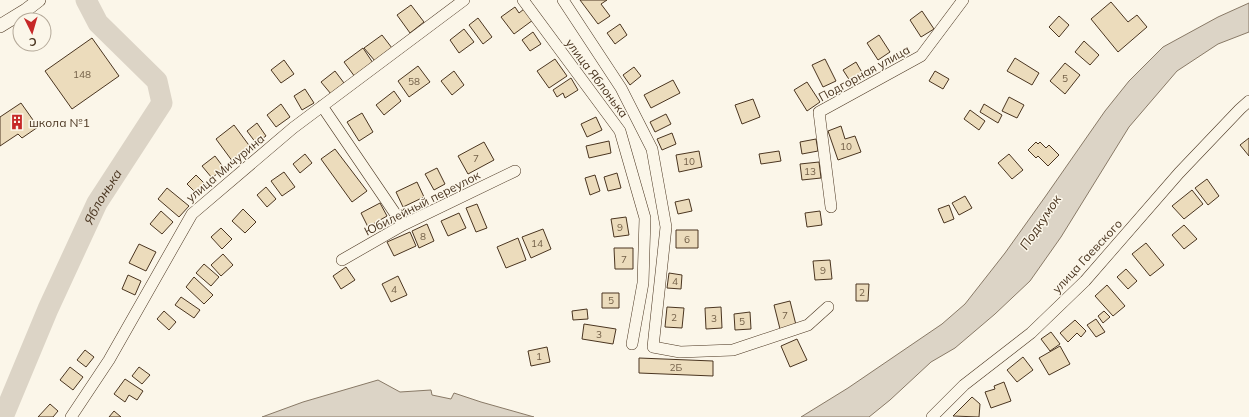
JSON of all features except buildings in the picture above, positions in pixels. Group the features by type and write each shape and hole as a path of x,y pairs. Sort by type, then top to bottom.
{"street":[{"path":"0,26 39,0"},
{"name":"улица Мичурина","path":"71,417 109,360 192,214 292,128 464,0"},
{"name":"улица Яблонька","path":"523,0 620,131 645,218 643,283 632,344"},
{"name":"улица Яблонька","path":"563,0 621,88 652,149 666,227 653,347 680,352 733,350 808,325 828,307"},
{"name":"Подгорная улица","path":"831,207 819,112 921,56 963,0"},
{"name":"улица Гаевского","path":"932,417 964,385 1031,333 1085,281 1179,173 1240,108 1249,101"},
{"path":"322,106 402,225"},
{"name":"Юбилейный переулок","path":"342,260 402,225 515,171"}],"water":[{"name":"Подкумок","path":"1249,3 1249,32 1218,44 1177,71 1129,127 1061,237 1030,281 995,314 955,348 931,362 890,400 869,417 801,417 848,388 942,324 965,304 1005,253 1105,111 1129,81 1163,47 1218,17"},
{"path":"378,380 400,392 431,390 432,395 451,399 454,393 534,417 262,417 303,402"}],"waterway":[{"name":"Яблонька","path":"3,417 48,309 97,203 162,103 157,81 98,23 86,0"}],"place":[{"name":"школа №1","path":"17,122"}]}
